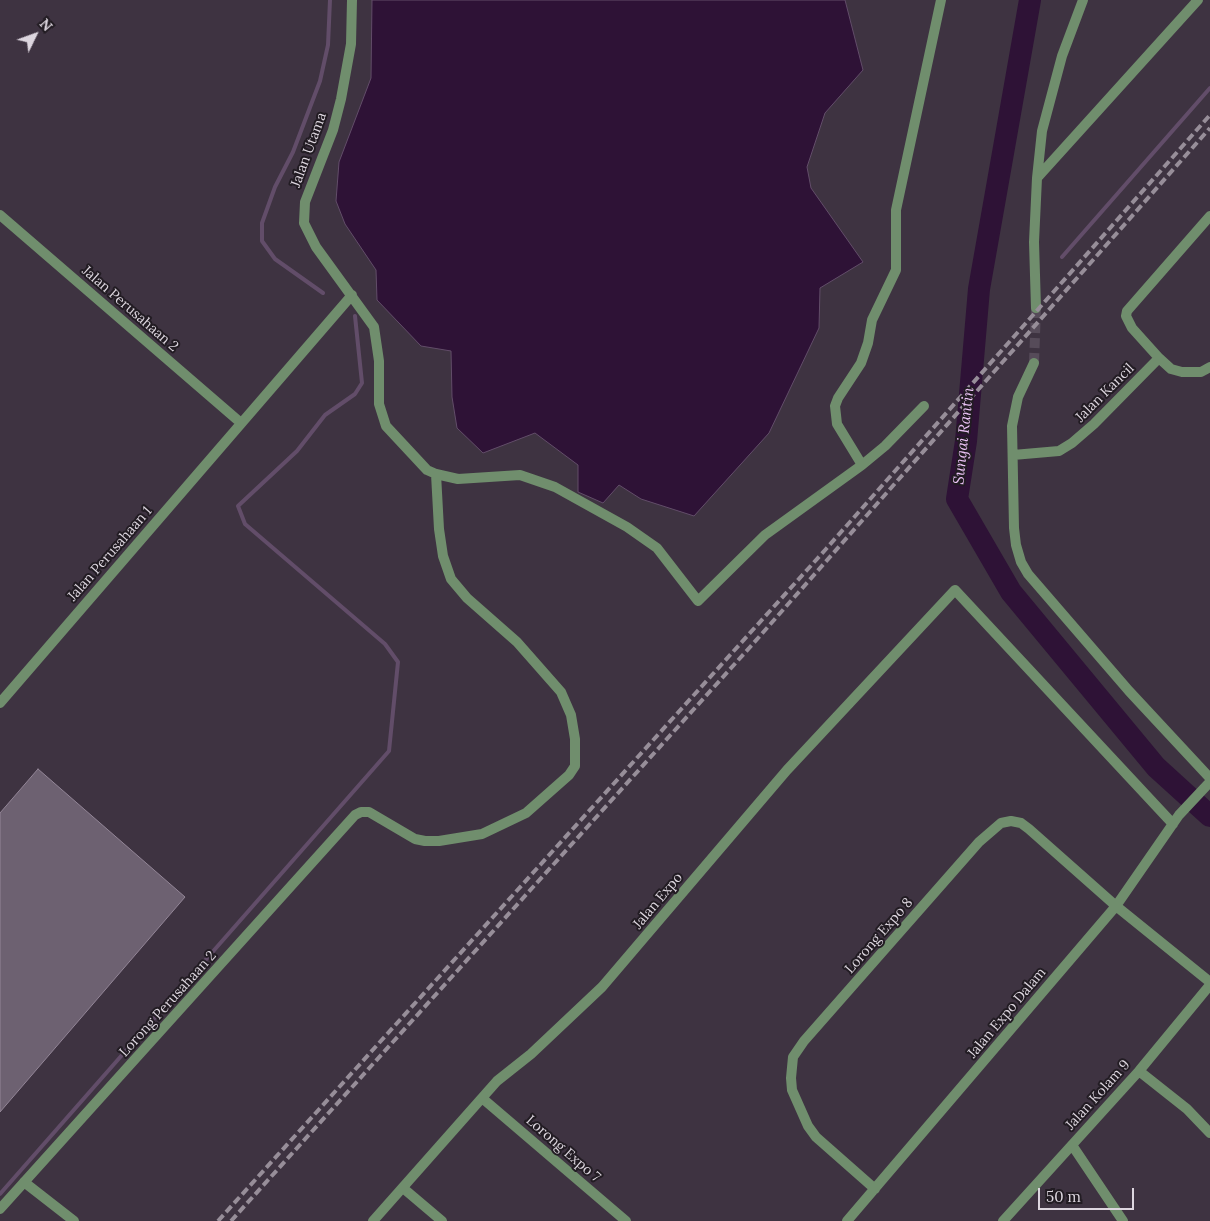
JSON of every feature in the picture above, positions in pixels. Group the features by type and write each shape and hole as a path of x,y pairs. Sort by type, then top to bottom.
{"street":[{"name":"Jalan Utama","path":"352,0 350,44 341,99 333,130 310,188 303,212 308,233 368,317 377,341 379,404 386,426 408,452 427,470 436,474"},
{"path":"862,465 837,424 835,406 838,398 861,363 868,343 872,320 896,270 896,210 941,0"},
{"path":"1036,308 1034,242 1037,178 1042,131 1053,86 1082,0"},
{"path":"1037,178 1198,0"},
{"name":"Jalan Perusahaan 2","path":"0,215 241,423"},
{"path":"1210,216 1127,311 1126,316 1132,328 1171,369 1182,372 1201,372 1210,367"},
{"name":"Jalan Perusahaan 1","path":"0,702 352,296"},
{"name":"Jalan Kancil","path":"1013,455 1059,451 1072,443 1094,424 1159,358"},
{"path":"1034,363 1015,405 1012,426 1016,544 1021,562 1028,574 1129,691 1210,778"},
{"path":"436,474 458,479 520,475 555,487 650,543 669,561 698,601 765,535 862,465 885,446 924,406"},
{"name":"Lorong Perusahaan 2","path":"0,1209 116,1083 355,815 361,812 369,812 415,838 425,841 439,841 482,834 526,813 569,775 575,766 575,739 571,715 561,692 522,647 467,598 450,579 443,556 439,530 436,474"},
{"name":"Jalan Expo","path":"373,1221 497,1081 531,1054 602,987 787,770 955,590 1176,820"},
{"name":"Jalan Expo Dalam","path":"846,1221 1116,906 1176,820 1206,786"},
{"name":"Lorong Expo 8","path":"875,1189 816,1137 802,1115 792,1090 793,1057 804,1041 979,842 1001,823 1011,821 1021,823 1029,829 1116,906 1210,983"},
{"name":"Jalan Kolam 9","path":"1002,1221 1139,1071 1210,983"},
{"path":"1139,1071 1187,1109 1210,1133"},
{"name":"Lorong Expo 7","path":"482,1098 626,1221"},
{"path":"1072,1145 1123,1221"},
{"path":"24,1182 74,1221"},
{"path":"403,1188 442,1221"}],"shaded area":[{"path":"372,0 845,0 863,70 825,113 807,167 811,188 863,262 820,288 819,328 769,433 694,516 641,499 619,485 603,503 578,492 578,465 535,433 483,453 457,428 452,397 451,351 421,346 377,300 376,270 345,224 336,201 339,162 371,78"}],"building":[{"path":"38,769 185,897 0,1112 0,813"}],"waterway":[{"path":"323,293 275,259 262,241 262,223 275,187 293,152 320,81 328,45 330,0"},
{"name":"Sungai Rantin","path":"1030,0 979,289 966,441 957,499 1011,592 1156,767 1210,816"},
{"path":"1062,257 1210,88"},
{"path":"0,1194 389,751 398,662 385,644 245,524 238,506 297,451 325,415 355,394 362,383 355,316"}],"tunnel":[{"path":"1034,363 1036,308"}],"railway":[{"path":"218,1221 826,549 1210,115"},
{"path":"231,1221 751,646 1210,128"}]}
